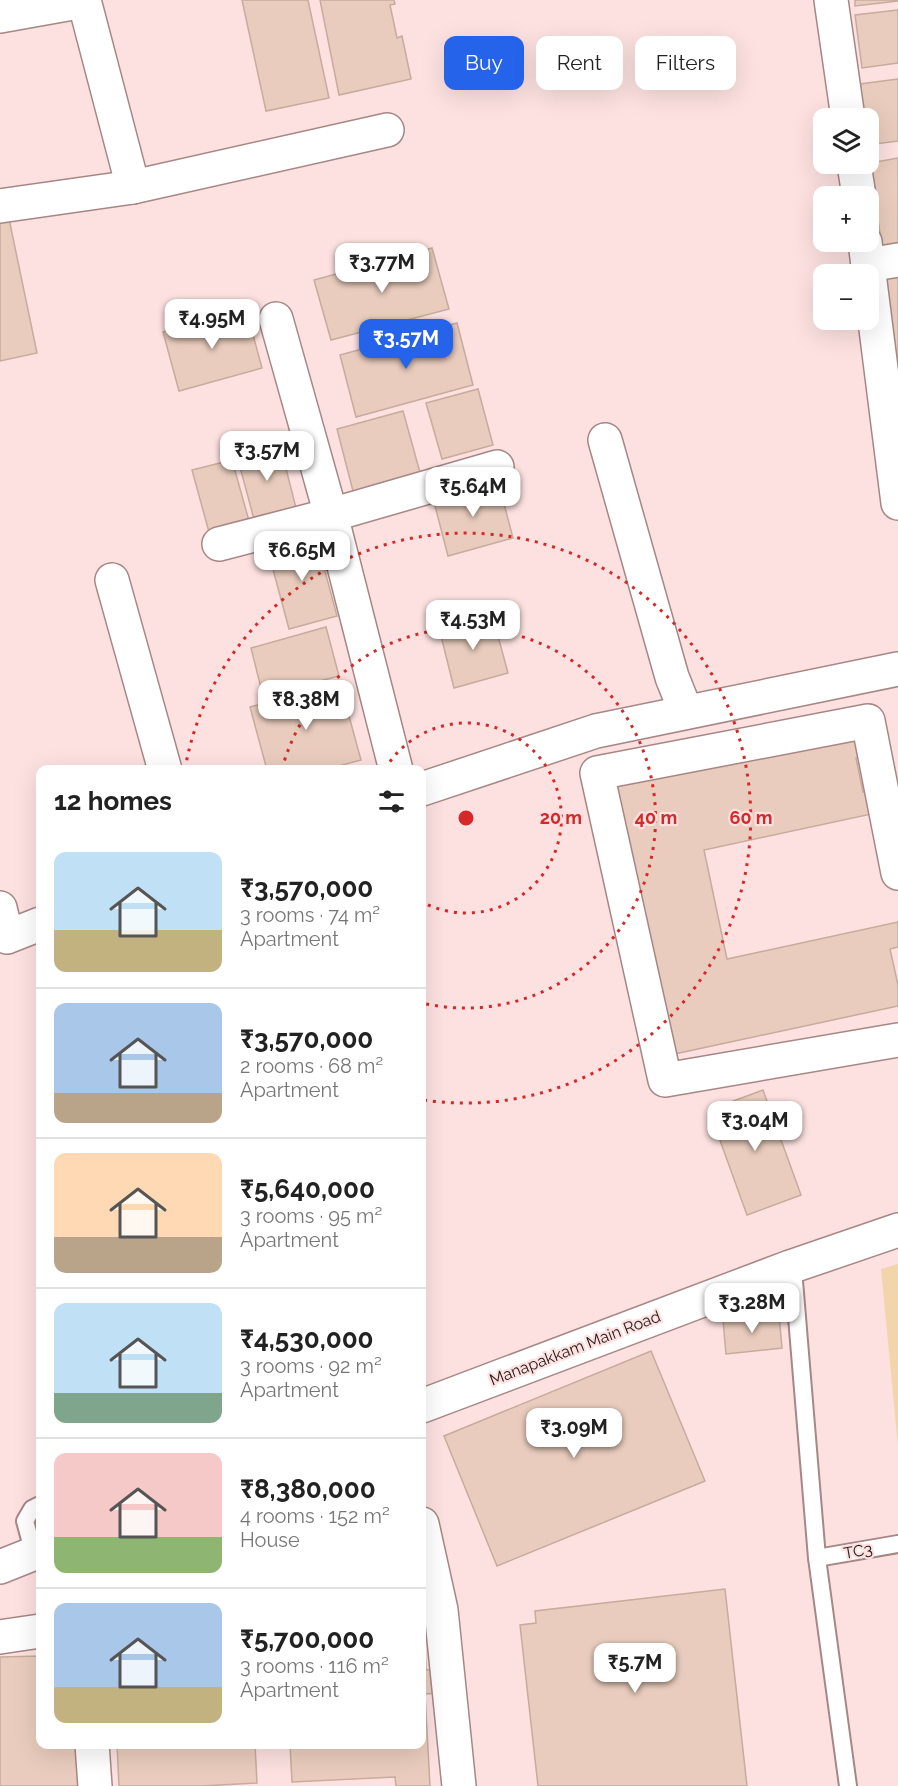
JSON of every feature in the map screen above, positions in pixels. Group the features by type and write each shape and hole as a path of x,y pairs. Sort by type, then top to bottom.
{"street":[{"path":"831,0 847,108"},
{"path":"0,16 84,1 133,187"},
{"path":"0,206 133,187 387,130"},
{"path":"877,256 898,502"},
{"path":"276,319 331,515 395,765"},
{"path":"605,440 672,677 686,712"},
{"path":"219,544 497,468"},
{"path":"112,580 164,765"},
{"path":"426,788 596,731 898,669"},
{"path":"898,873 868,721 597,774 665,1080 898,1040"},
{"path":"0,908 7,937 36,926"},
{"name":"Manapakkam Main Road","path":"426,1404 790,1267 898,1230"},
{"path":"426,1542 441,1610 459,1786"},
{"path":"0,1567 36,1552"},
{"path":"0,1636 36,1632"},
{"path":"92,1749 95,1786"},
{"path":"107,1749 110,1786"}],"lane":[{"path":"790,1267 794,1281 817,1558 848,1786"},
{"path":"36,1507 32,1509 26,1521 36,1549"},
{"name":"TC3","path":"817,1558 898,1544"}],"shaded area":[{"path":"898,1264 898,1446 881,1269"}],"building":[{"path":"242,0 308,0 329,98 266,111"},
{"path":"320,0 394,0 395,4 390,5 397,38 402,36 411,79 339,95"},
{"path":"855,0 898,0 898,1 855,6"},
{"path":"898,10 898,63 862,68 855,15"},
{"path":"898,79 898,141 879,144 879,108 863,108 860,84"},
{"path":"898,158 898,252 883,254 879,226 879,186 873,186 872,174 879,174 879,161"},
{"path":"8,214 37,353 0,361 0,216"},
{"path":"432,248 449,309 331,340 314,280"},
{"path":"898,272 898,380 883,273"},
{"path":"246,309 262,368 179,391 163,332"},
{"path":"457,323 473,385 356,417 340,355"},
{"path":"478,389 493,445 442,459 426,403"},
{"path":"403,411 421,476 354,495 337,429"},
{"path":"280,445 296,508 254,519 237,456"},
{"path":"232,460 249,521 209,532 192,470"},
{"path":"498,481 513,538 448,556 433,498"},
{"path":"315,534 337,616 289,629 267,547"},
{"path":"492,614 508,673 454,688 439,628"},
{"path":"326,627 339,676 263,696 251,648"},
{"path":"340,683 361,760 342,765 266,765 250,707"},
{"path":"860,730 865,756 856,758 863,792 871,790 876,813 704,850 727,959 898,922 898,947 890,949 898,985 898,1006 665,1056 607,784"},
{"path":"763,1090 801,1195 747,1215 709,1110"},
{"path":"779,1315 782,1348 726,1354 723,1320"},
{"path":"651,1351 705,1481 497,1566 444,1436"},
{"path":"725,1589 747,1786 538,1786 520,1625 536,1623 535,1611"},
{"path":"36,1656 36,1749 83,1749 84,1786 0,1786 0,1657"},
{"path":"438,1669 439,1693 426,1694 426,1670"},
{"path":"426,1712 430,1786 396,1786 395,1777 292,1782 290,1749 426,1749"},
{"path":"117,1749 255,1749 257,1783 202,1786 119,1786"}]}
